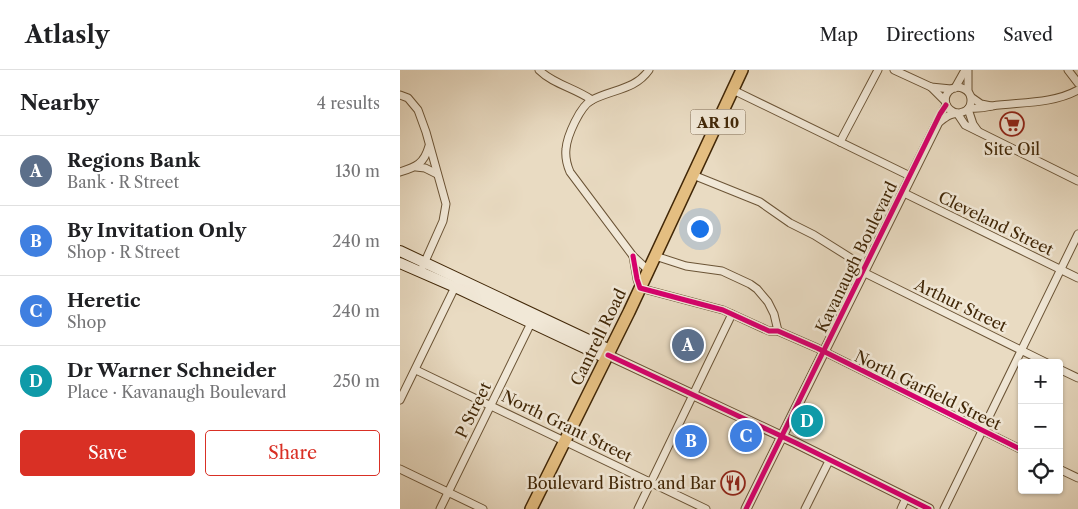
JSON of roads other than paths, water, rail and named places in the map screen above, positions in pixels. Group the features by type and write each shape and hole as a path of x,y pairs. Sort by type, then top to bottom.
{"main road":[{"name":"Cantrell Road","path":"531,509 608,355 742,70"},
{"path":"400,251 455,287 531,323 608,355"},
{"path":"400,262 422,267 608,355"}],"street":[{"path":"539,70 549,78 592,100"},
{"path":"648,270 634,256 567,166 566,150 569,136 583,108 592,100 633,85 644,77 649,70"},
{"path":"840,142 878,70"},
{"path":"894,70 931,86 960,87 981,104 992,106"},
{"path":"937,124 946,103 946,97 966,70"},
{"path":"937,124 945,118 968,109 971,103 966,70"},
{"path":"1068,70 1078,83"},
{"path":"931,86 949,109 957,113 965,125 1078,181"},
{"path":"732,90 910,176"},
{"path":"968,109 979,110 992,106 1057,98 1078,90"},
{"path":"400,95 408,98 418,110 446,198 446,210 443,221 422,267"},
{"path":"968,109 973,124 978,131"},
{"name":"Kavanaugh Boulevard","path":"746,509 937,124"},
{"path":"416,167 425,157 429,146"},
{"path":"400,172 416,167 426,168 437,174"},
{"name":"Arthur Street","path":"693,175 760,202 790,223 814,234 864,270 1039,359"},
{"name":"Cleveland Street","path":"902,192 1078,278"},
{"path":"944,509 1078,234"},
{"path":"634,256 640,288"},
{"path":"655,256 686,266 722,271 750,284 768,302 774,314 778,331"},
{"path":"400,400 455,287"},
{"name":"North Garfield Street","path":"640,288 732,314 769,331 778,331 1020,449"},
{"path":"638,509 732,314"},
{"name":"P Street","path":"440,509 531,323"},
{"path":"608,355 830,459 929,509"},
{"name":"North Grant Street","path":"416,370 491,404 494,408 706,509"},
{"path":"1063,371 1078,378"},
{"path":"805,509 830,459"},
{"path":"400,469 483,509"},
{"path":"1063,471 1078,478"},
{"path":"900,509 906,498"}],"place":[{"name":"Site Oil","path":"1012,124"},
{"name":"Regions Bank","path":"688,345"},
{"name":"Dr Warner Schneider","path":"807,421"},
{"name":"Heretic","path":"746,436"},
{"name":"By Invitation Only","path":"691,441"},
{"name":"Boulevard Bistro and Bar","path":"733,483"}]}
